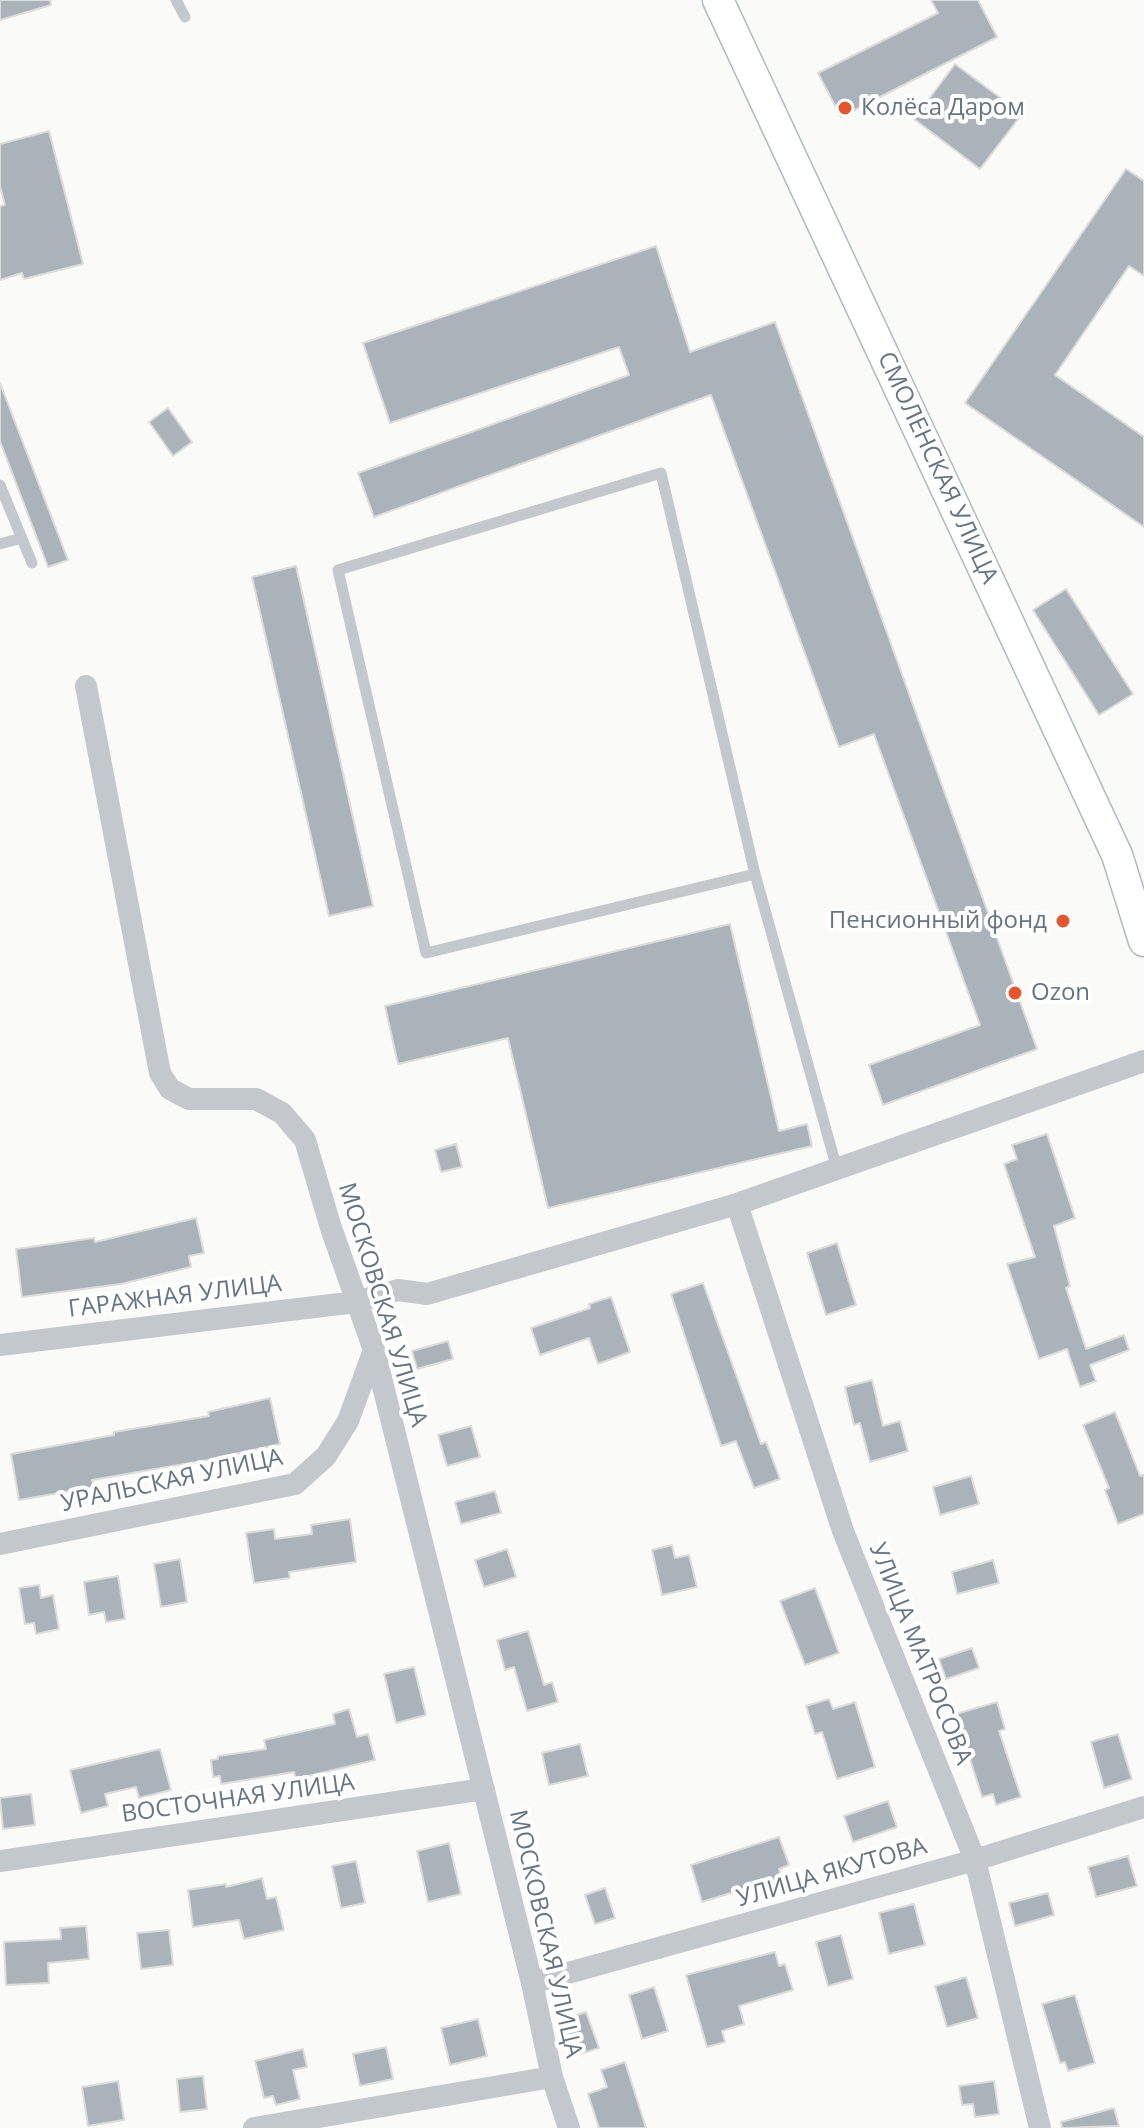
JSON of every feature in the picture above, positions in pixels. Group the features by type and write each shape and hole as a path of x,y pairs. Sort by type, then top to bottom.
{"main road":[{"name":"СМОЛЕНСКАЯ УЛИЦА","path":"718,0 1117,855 1144,941"}],"street":[{"name":"МОСКОВСКАЯ УЛИЦА","path":"86,686 160,1073 170,1089 189,1099 256,1099 282,1113 305,1140 331,1228 374,1350 532,1983 552,2077 569,2128"},
{"name":"ГАРАЖНАЯ УЛИЦА","path":"0,1345 356,1302 398,1290 427,1294 737,1204 1144,1061"},
{"name":"УЛИЦА МАТРОСОВА","path":"737,1204 843,1531 975,1860 1040,2128"},
{"name":"УРАЛЬСКАЯ УЛИЦА","path":"0,1544 295,1484 326,1456 348,1421 374,1350"},
{"name":"ВОСТОЧНАЯ УЛИЦА","path":"0,1861 484,1789"},
{"name":"УЛИЦА ЯКУТОВА","path":"532,1983 975,1860 1144,1807"},
{"path":"254,2128 552,2077"}],"lane":[{"path":"176,0 185,17"},
{"path":"755,874 426,953 338,570 661,473 755,874 837,1169"},
{"path":"0,485 32,563"},
{"path":"0,544 22,538"}],"building":[{"path":"0,0 50,0 51,5 0,20"},
{"path":"931,0 978,0 997,37 841,117 818,73 938,13"},
{"path":"955,64 1022,114 980,169 914,119"},
{"path":"49,131 83,264 24,279 22,273 0,280 0,206 5,205 0,186 0,144"},
{"path":"1126,169 1144,181 1144,276 1129,266 1055,375 1144,437 1144,527 965,403"},
{"path":"656,246 690,352 775,322 1037,1049 883,1105 869,1065 980,1025 874,734 839,747 711,395 374,517 358,473 629,375 619,347 390,423 363,343"},
{"path":"0,383 68,560 48,567 0,441"},
{"path":"168,408 192,442 173,456 149,422"},
{"path":"296,566 373,906 329,916 252,577"},
{"path":"1066,589 1133,694 1099,715 1033,610"},
{"path":"730,924 779,1131 807,1124 812,1146 548,1208 508,1038 398,1064 385,1006"},
{"path":"1047,1134 1075,1218 1054,1226 1070,1286 1066,1288 1086,1349 1124,1335 1129,1350 1090,1365 1096,1381 1080,1387 1067,1349 1039,1359 1007,1264 1035,1257 1004,1164 1017,1159 1012,1145"},
{"path":"456,1144 462,1167 441,1172 435,1150"},
{"path":"196,1218 204,1253 189,1256 191,1267 121,1284 22,1297 16,1249 94,1238 95,1242"},
{"path":"837,1243 856,1305 826,1315 807,1253"},
{"path":"703,1283 761,1444 766,1442 780,1479 754,1488 736,1441 721,1446 671,1294"},
{"path":"611,1297 630,1352 598,1364 589,1338 540,1355 531,1328 590,1308 589,1304"},
{"path":"448,1341 453,1359 417,1369 412,1351"},
{"path":"872,1380 883,1426 900,1421 908,1451 870,1462 860,1423 854,1425 845,1387"},
{"path":"270,1398 280,1444 92,1480 94,1487 19,1500 11,1454 209,1416 208,1412"},
{"path":"1115,1412 1140,1476 1144,1475 1144,1514 1118,1524 1105,1490 1109,1488 1083,1425"},
{"path":"471,1426 480,1457 447,1466 438,1435"},
{"path":"971,1476 979,1504 940,1515 933,1487"},
{"path":"495,1491 501,1513 461,1524 455,1502"},
{"path":"350,1519 356,1562 289,1572 290,1578 254,1583 246,1533 274,1529 275,1539 312,1534 311,1525"},
{"path":"672,1545 675,1558 689,1555 697,1587 662,1595 652,1550"},
{"path":"507,1549 516,1577 484,1587 475,1560"},
{"path":"180,1559 187,1602 161,1607 154,1564"},
{"path":"993,1560 999,1583 957,1594 952,1572"},
{"path":"118,1576 125,1619 106,1622 104,1612 89,1615 84,1582"},
{"path":"39,1585 41,1598 53,1595 59,1629 36,1634 34,1623 25,1624 19,1588"},
{"path":"815,1588 839,1653 805,1665 780,1601"},
{"path":"528,1631 544,1685 552,1682 558,1702 527,1711 514,1667 505,1670 497,1640"},
{"path":"972,1648 979,1668 946,1679 939,1659"},
{"path":"414,1667 426,1715 396,1723 384,1674"},
{"path":"829,1699 833,1709 855,1702 875,1767 837,1779 822,1732 815,1734 806,1706"},
{"path":"997,1702 1005,1729 999,1731 1021,1797 996,1805 993,1794 982,1797 956,1714"},
{"path":"349,1709 357,1737 368,1734 375,1760 296,1779 294,1772 221,1784 220,1776 213,1777 211,1760 218,1759 218,1756 266,1749 264,1740 335,1724 333,1714"},
{"path":"1118,1734 1132,1779 1104,1788 1091,1742"},
{"path":"580,1744 588,1776 549,1785 542,1753"},
{"path":"160,1749 171,1790 139,1798 136,1787 105,1794 108,1806 81,1813 70,1770"},
{"path":"31,1794 35,1825 3,1829 0,1798"},
{"path":"888,1801 897,1827 853,1842 844,1816"},
{"path":"779,1837 789,1865 779,1869 783,1882 752,1893 750,1887 702,1902 691,1865"},
{"path":"449,1843 461,1894 428,1902 417,1851"},
{"path":"1128,1856 1137,1886 1096,1897 1088,1867"},
{"path":"356,1861 365,1903 341,1908 332,1866"},
{"path":"262,1878 267,1899 276,1897 284,1930 244,1939 239,1920 193,1927 188,1890 226,1884 226,1887"},
{"path":"605,1888 615,1918 595,1924 585,1895"},
{"path":"1048,1893 1054,1915 1015,1926 1009,1903"},
{"path":"914,1904 925,1945 889,1954 879,1913"},
{"path":"86,1926 89,1959 48,1963 49,1983 6,1985 4,1942 61,1939 60,1928"},
{"path":"169,1930 173,1965 141,1969 137,1933"},
{"path":"841,1935 853,1979 828,1986 816,1942"},
{"path":"775,1952 779,1966 785,1964 793,1990 739,2006 744,2024 722,2031 725,2042 707,2047 686,1975"},
{"path":"966,1977 978,2018 947,2027 935,1986"},
{"path":"654,1987 668,2031 642,2039 629,1995"},
{"path":"1075,1995 1095,2063 1068,2071 1065,2062 1060,2063 1042,2004"},
{"path":"586,2012 599,2048 574,2056 562,2020"},
{"path":"478,2019 487,2056 450,2065 441,2028"},
{"path":"386,2047 393,2079 360,2086 353,2054"},
{"path":"303,2049 307,2067 293,2070 300,2099 276,2105 273,2096 264,2098 255,2061"},
{"path":"625,2062 646,2128 599,2128 588,2094 607,2087 601,2070"},
{"path":"203,2076 207,2109 180,2112 177,2079"},
{"path":"118,2081 124,2120 88,2126 82,2087"},
{"path":"994,2081 999,2114 975,2117 973,2104 962,2105 959,2086"},
{"path":"1114,2108 1119,2126 1062,2128 1061,2122"}],"place":[{"name":"Колёса Даром","path":"845,108"},
{"name":"Пенсионный фонд","path":"1063,921"},
{"name":"Ozon","path":"1015,993"}]}
